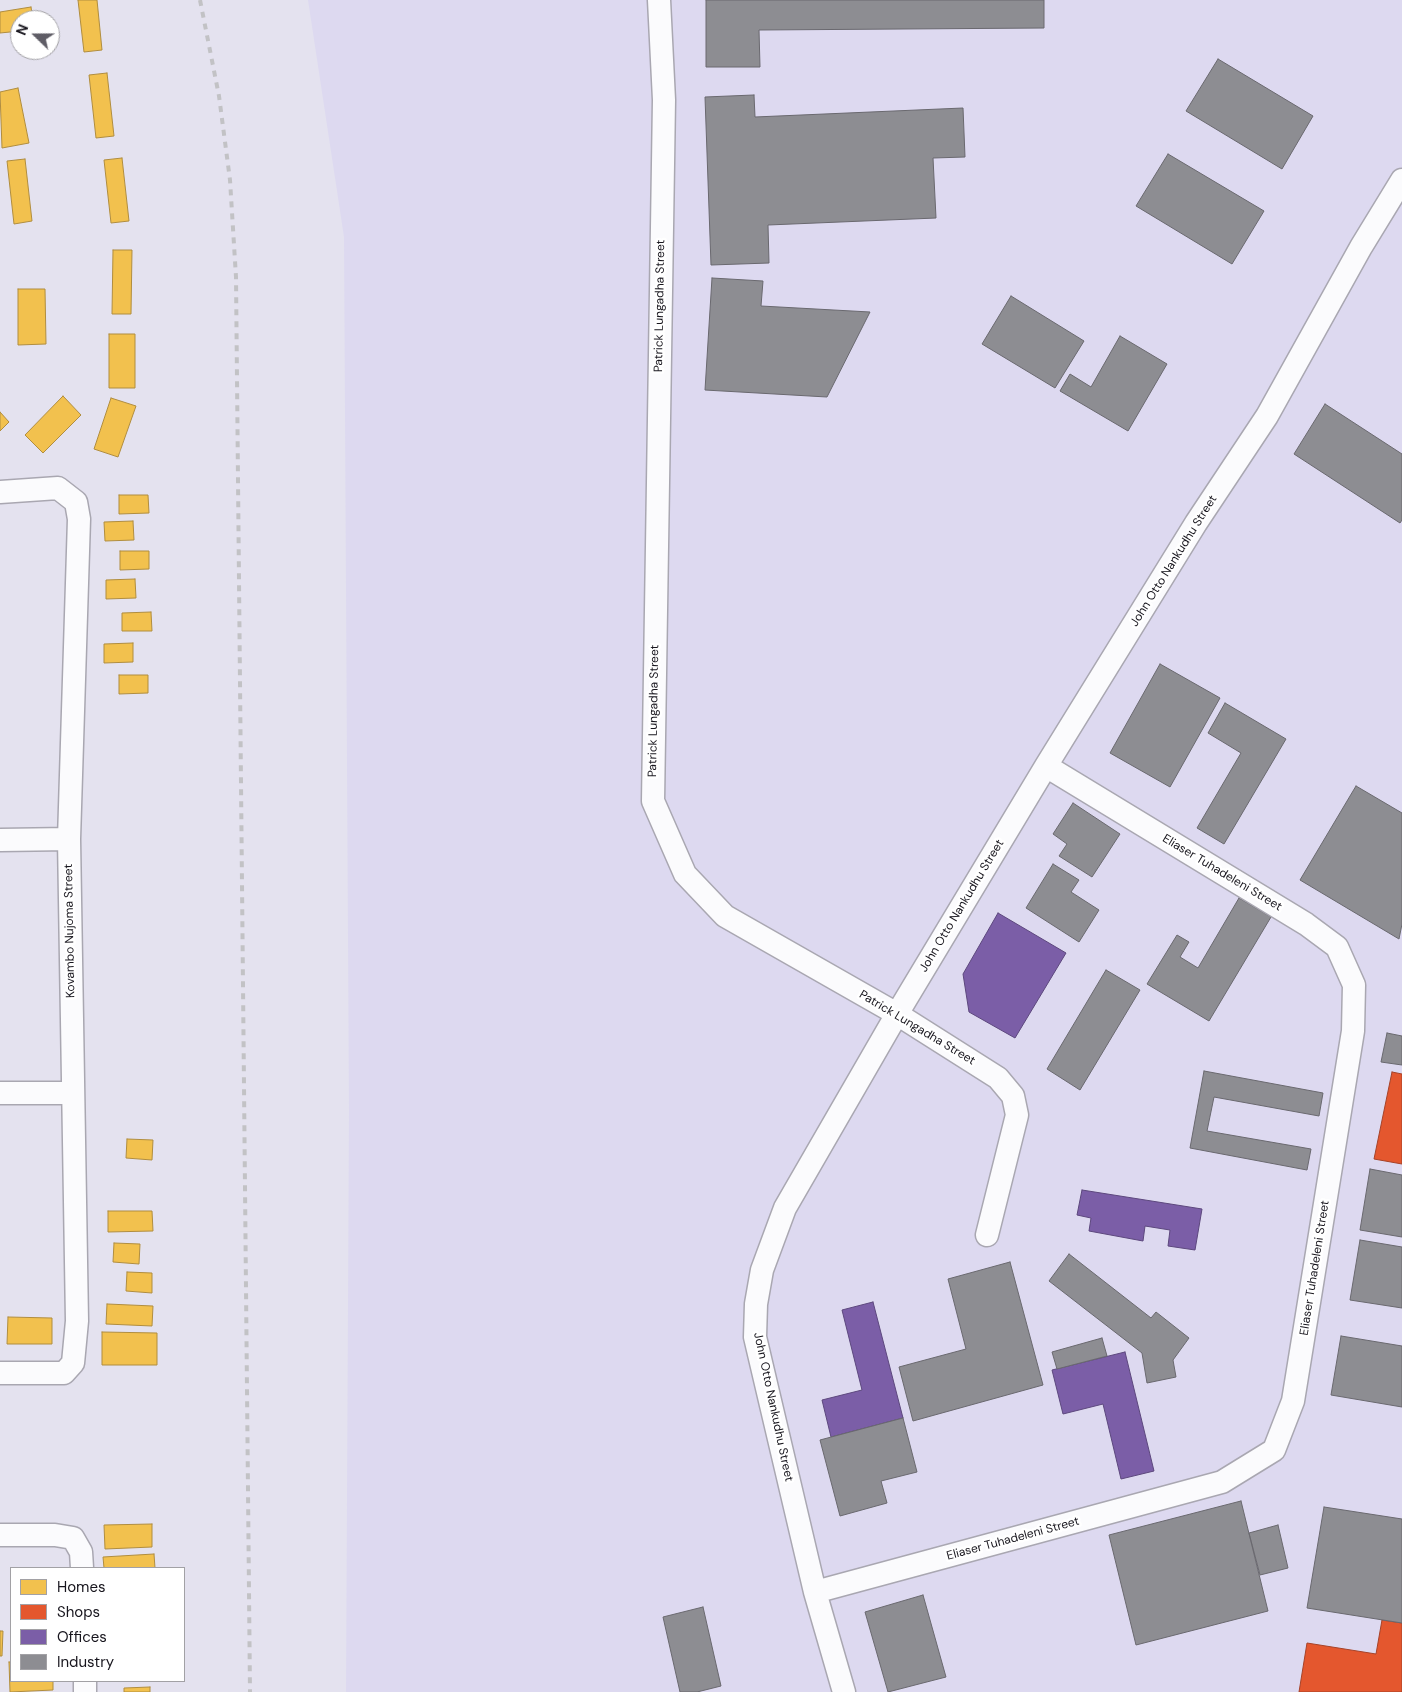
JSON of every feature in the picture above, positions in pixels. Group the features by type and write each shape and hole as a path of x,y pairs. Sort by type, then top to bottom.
{"street":[{"name":"Patrick Lungadha Street","path":"659,0 664,100 652,801 686,874 725,916 897,1014 998,1078 1013,1096 1018,1115 987,1235"},
{"name":"John Otto Nankudhu Street","path":"844,1692 815,1592 755,1337 756,1304 762,1270 785,1208 897,1014 1046,766 1196,523 1267,416 1402,180"},
{"name":"Kovambo Nujoma Street","path":"0,492 58,488 76,502 79,519 69,838 77,1322 73,1363 64,1373 0,1373"},
{"name":"Eliaser Tuhadeleni Street","path":"815,1592 1222,1482 1274,1450 1294,1401 1353,1031 1354,985 1338,947 1306,924 1046,766"},
{"path":"0,840 69,838"},
{"path":"0,1093 73,1092"},
{"path":"0,1534 55,1535 72,1538 82,1552 82,1567"}],"shaded area":[{"path":"308,0 1402,0 1402,1692 346,1692 349,1111 344,237"}],"building: Homes":[{"path":"78,0 97,0 102,50 84,52"},
{"path":"31,7 31,10 12,10"},
{"path":"10,10 10,32 0,33 0,12"},
{"path":"107,73 114,136 96,138 89,75"},
{"path":"18,88 29,143 2,148 0,92"},
{"path":"122,158 129,221 111,223 104,160"},
{"path":"25,159 32,221 14,224 7,161"},
{"path":"113,250 132,250 131,314 112,314"},
{"path":"18,289 45,289 46,344 18,345"},
{"path":"109,334 135,334 135,388 109,388"},
{"path":"63,396 81,415 43,453 25,435"},
{"path":"111,398 136,406 118,457 94,449"},
{"path":"0,412 9,422 0,431"},
{"path":"119,495 148,495 149,513 119,514"},
{"path":"133,521 134,540 105,541 104,522"},
{"path":"120,551 149,551 149,569 120,570"},
{"path":"135,579 136,598 106,599 106,580"},
{"path":"151,612 152,631 122,631 122,613"},
{"path":"133,643 133,662 104,663 104,644"},
{"path":"119,675 148,675 148,693 119,694"},
{"path":"127,1139 153,1140 152,1160 126,1158"},
{"path":"108,1211 152,1211 153,1231 108,1232"},
{"path":"114,1243 140,1244 139,1264 113,1262"},
{"path":"127,1272 152,1273 152,1293 126,1291"},
{"path":"107,1304 153,1306 152,1326 106,1324"},
{"path":"8,1317 52,1318 52,1344 7,1344"},
{"path":"102,1332 157,1333 157,1365 102,1365"},
{"path":"152,1524 152,1547 105,1549 104,1525"},
{"path":"154,1554 155,1567 104,1567 103,1557"},
{"path":"0,1631 3,1631 2,1656 0,1656"},
{"path":"9,1662 10,1682 53,1682 53,1690 10,1692"},
{"path":"150,1687 150,1692 124,1692 124,1688"}],"building: Shops":[{"path":"1392,1072 1402,1074 1402,1164 1374,1159"},
{"path":"1382,1620 1402,1623 1402,1692 1299,1692 1307,1643 1376,1654"}],"building: Offices":[{"path":"998,913 1066,953 1015,1038 969,1012 963,974"},
{"path":"1082,1190 1202,1209 1195,1250 1168,1246 1170,1230 1145,1226 1143,1241 1089,1231 1091,1218 1077,1215"},
{"path":"873,1302 903,1418 831,1437 822,1400 862,1390 842,1310"},
{"path":"1125,1352 1154,1471 1121,1479 1103,1404 1063,1414 1052,1370"}],"building: Industry":[{"path":"706,0 1044,0 1044,28 759,30 760,67 706,67"},
{"path":"1218,59 1313,116 1282,169 1186,111"},
{"path":"754,95 755,117 963,108 965,157 933,158 936,218 768,225 769,263 711,265 705,97"},
{"path":"1168,154 1264,211 1232,264 1136,206"},
{"path":"712,278 763,281 761,306 870,312 827,397 705,390"},
{"path":"1011,296 1084,341 1055,388 982,344"},
{"path":"1120,336 1167,364 1128,431 1060,391 1070,374 1091,387"},
{"path":"1325,404 1402,454 1402,520 1400,523 1294,454"},
{"path":"1160,664 1220,698 1170,787 1110,753"},
{"path":"1225,703 1286,739 1224,844 1197,828 1241,753 1208,733"},
{"path":"1356,786 1402,813 1402,924 1399,939 1300,880"},
{"path":"1073,803 1120,834 1092,877 1059,856 1067,844 1053,834"},
{"path":"1053,864 1079,880 1071,892 1099,910 1079,942 1026,908"},
{"path":"1239,898 1271,917 1209,1021 1147,984 1177,935 1189,942 1180,957 1198,968"},
{"path":"1106,970 1140,990 1080,1090 1047,1069"},
{"path":"1387,1033 1402,1036 1402,1065 1381,1062"},
{"path":"1204,1071 1323,1093 1319,1116 1214,1097 1207,1131 1311,1149 1307,1170 1190,1148"},
{"path":"1370,1169 1402,1175 1402,1237 1360,1230"},
{"path":"1360,1240 1402,1247 1402,1308 1350,1300"},
{"path":"1069,1254 1151,1318 1156,1312 1189,1338 1173,1360 1176,1377 1147,1383 1142,1353 1049,1281"},
{"path":"1010,1262 1043,1385 913,1421 899,1367 966,1349 948,1279"},
{"path":"1341,1336 1402,1346 1402,1407 1331,1395"},
{"path":"1102,1338 1107,1356 1057,1369 1052,1352"},
{"path":"903,1418 917,1472 881,1481 887,1503 840,1516 820,1440"},
{"path":"1241,1501 1268,1611 1136,1645 1109,1535"},
{"path":"1324,1507 1402,1519 1402,1623 1307,1608"},
{"path":"1278,1525 1288,1568 1260,1575 1249,1533"},
{"path":"923,1595 946,1677 888,1692 865,1612"},
{"path":"703,1607 721,1686 697,1692 680,1692 663,1617"}],"railway":[{"path":"200,0 219,96 230,180 236,277 250,1692"}]}
